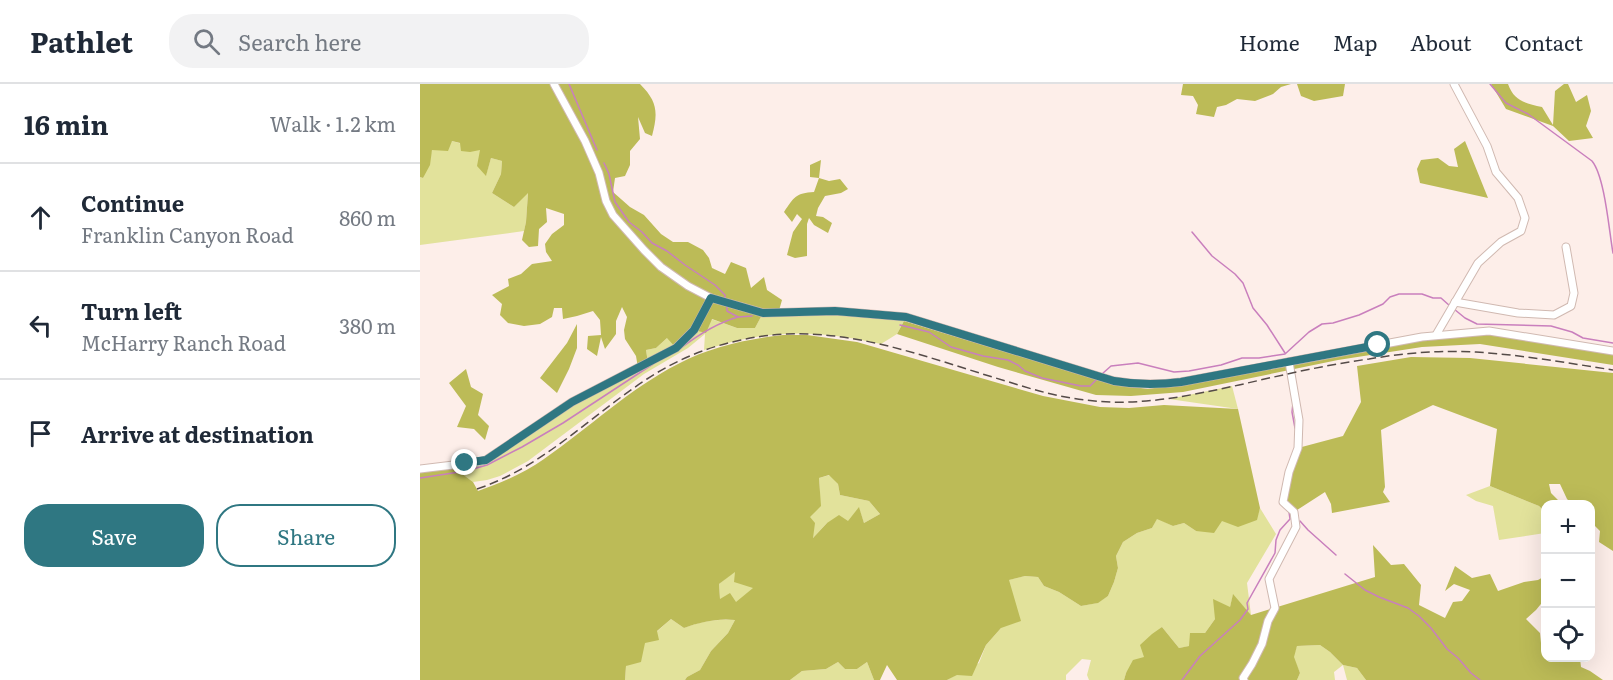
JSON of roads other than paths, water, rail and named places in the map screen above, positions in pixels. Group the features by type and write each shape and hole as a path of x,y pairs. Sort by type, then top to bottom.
{"street":[{"path":"554,84 585,141 613,215 644,250 661,267 688,286 711,298 763,313 835,311 906,317 1114,381 1134,384 1169,384 1436,335 1489,331 1613,351"},
{"path":"1436,335 1478,263 1501,242 1521,231 1525,218 1518,198 1496,172 1487,146 1454,84"},
{"path":"1455,302 1518,313 1554,315 1570,306 1574,293 1566,247"},
{"path":"420,469 486,460 572,402 676,348 694,330 711,298"},
{"path":"1244,680 1262,644 1275,608 1269,579 1296,528 1294,512 1283,502 1289,472 1298,448 1299,420 1289,362"}],"waterway":[{"path":"569,84 597,150"},
{"path":"1490,84 1506,103 1528,114 1592,161 1603,191 1613,253"},
{"path":"604,163 609,174 615,202 629,222 652,243 715,285 725,295 725,299"},
{"path":"1192,232 1212,256 1243,283 1253,308 1285,353"},
{"path":"1102,374 1111,366 1138,363 1174,372 1221,365 1242,358 1285,354 1309,332 1322,324 1359,315 1399,294 1422,294 1441,298 1450,306"},
{"path":"727,307 727,311 738,317 752,316"},
{"path":"1454,309 1477,324 1551,326 1583,338 1613,343"},
{"path":"681,348 708,330 738,317"},
{"path":"900,325 929,332 951,347 1008,360 1042,378 1081,386 1090,386 1096,380"},
{"path":"420,478 466,471 487,465 563,423 653,364"},
{"path":"1293,403 1295,428"},
{"path":"1182,680 1200,656 1240,620 1248,609 1247,603 1275,553 1280,530 1290,519 1289,512"},
{"path":"1300,521 1336,555"},
{"path":"1345,574 1365,590 1408,608 1419,616 1447,649 1480,680"}],"railway":[{"path":"477,489 523,468 545,454 626,393 669,366 716,346 776,335 810,334 877,343 1047,393 1105,402 1144,401 1182,396 1336,364 1422,353 1463,351 1493,353 1613,370"}]}
